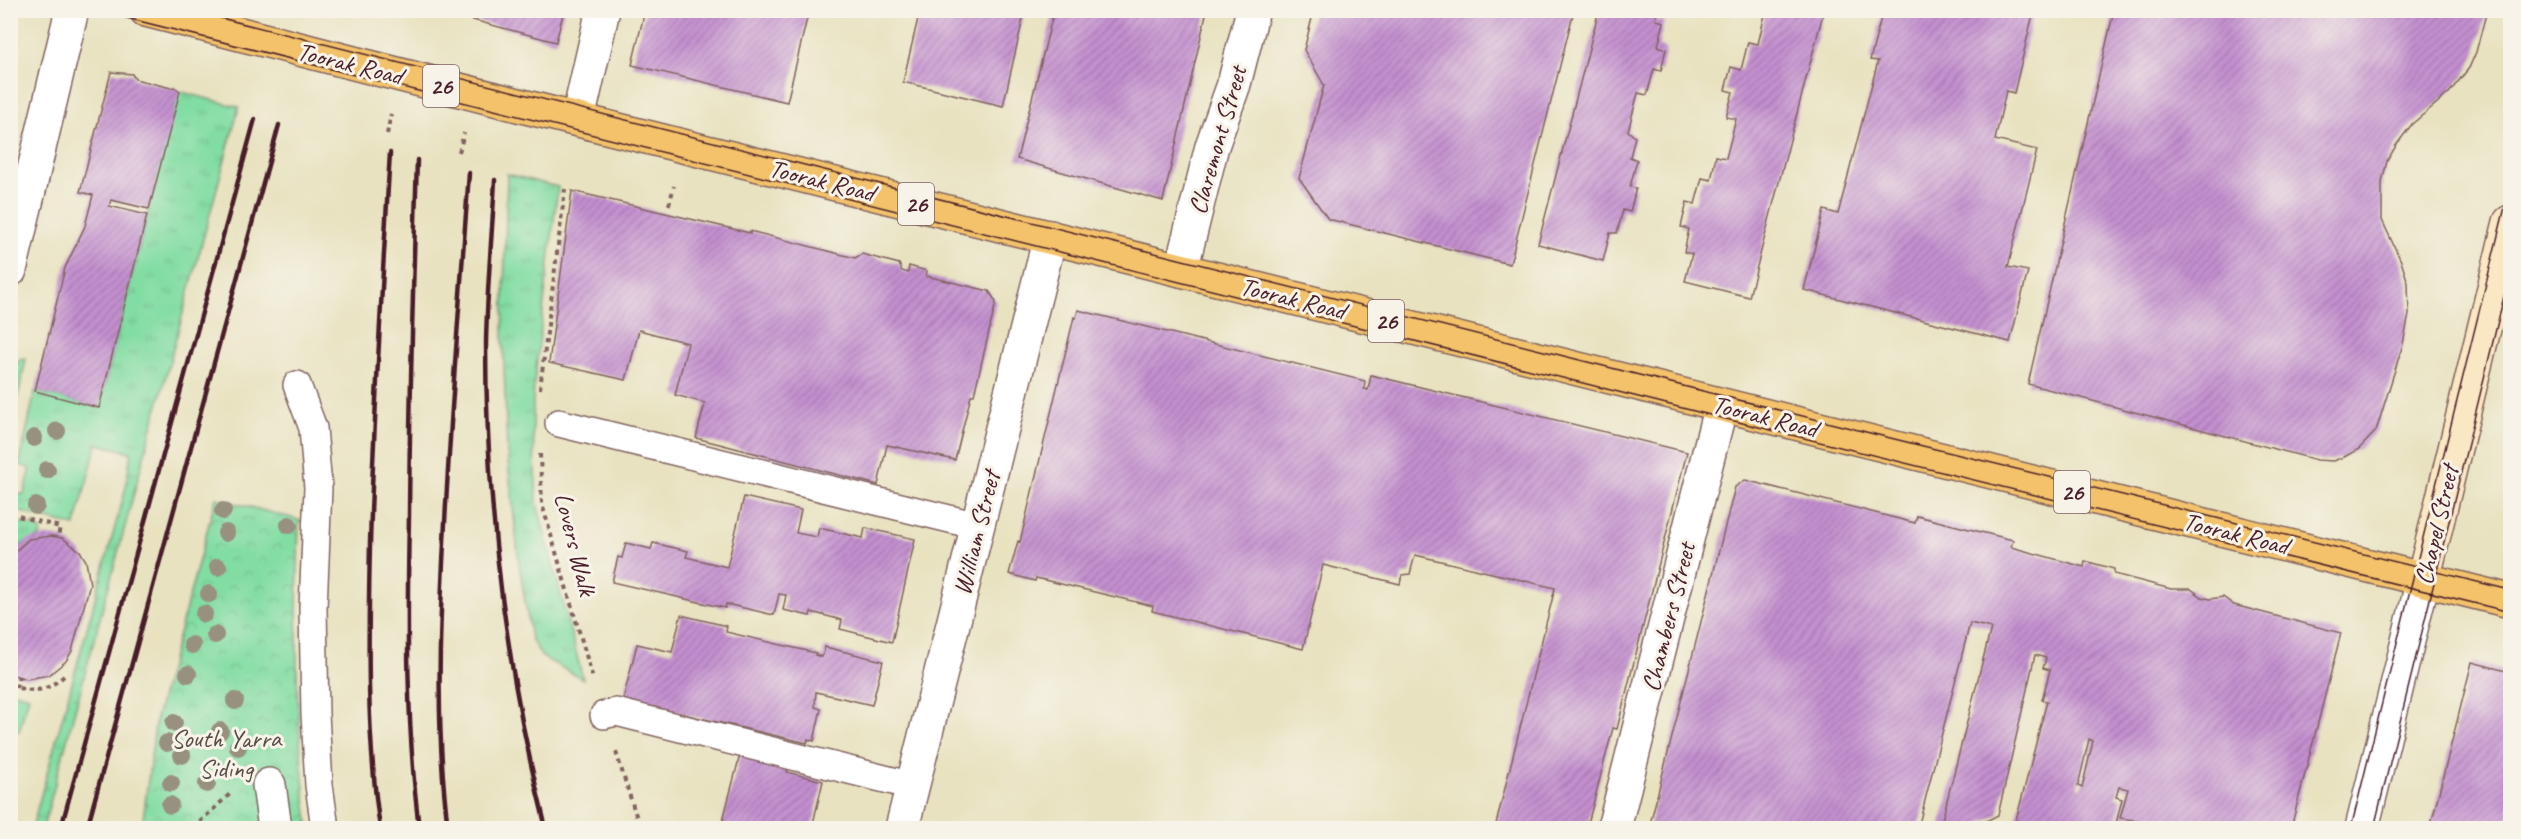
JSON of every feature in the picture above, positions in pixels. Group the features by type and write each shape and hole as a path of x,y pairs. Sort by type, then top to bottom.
{"main road":[{"name":"Toorak Road","path":"146,10 419,81 2511,601"},
{"name":"Chapel Street","path":"2423,580 2511,222"}],"street":[{"path":"12,256 72,10"},
{"path":"579,119 603,10"},
{"name":"Claremont Street","path":"1180,270 1212,146 1234,84 1253,10"},
{"name":"William Street","path":"902,828 1050,237"},
{"name":"Chambers Street","path":"1614,828 1721,405"},
{"name":"Chapel Street","path":"2362,828 2423,580"},
{"path":"269,785 275,828"}],"lane":[{"path":"297,384 313,428 318,488 313,608 315,714 319,785 325,828"},
{"path":"559,423 978,526"},
{"path":"604,715 616,712 913,786"}],"path":[{"path":"387,134 392,112 401,114"},
{"path":"459,152 462,142"},
{"path":"540,394 565,189"},
{"name":"Lovers Walk","path":"540,449 542,504 640,828"},
{"path":"10,514 60,527 58,537"},
{"path":"16,688 19,676"},
{"path":"10,686 30,691 43,690 64,676"}],"green space":[{"path":"178,91 239,107 43,828 32,828 126,487 131,452 97,444 75,526 17,511 12,495 24,494 30,472 29,468 20,465 20,462 35,391 99,408"},
{"path":"507,174 558,187 533,393 533,431 537,504 583,679 542,657 531,639 519,563 507,452 503,335"},
{"path":"26,359 11,427 11,376 19,360"},
{"name":"South Yarra Siding","path":"216,498 299,520 298,713 309,828 142,828 156,718"},
{"path":"14,521 37,527 41,531 40,537 20,545 11,556 11,523"},
{"path":"11,691 29,696 19,731 11,729"}],"building":[{"path":"435,10 564,10 556,42"},
{"path":"645,10 809,10 787,102 632,65"},
{"path":"920,10 1025,10 1003,106 903,82"},
{"path":"1054,10 1207,10 1163,201 1017,159"},
{"path":"1314,10 1574,10 1510,264 1328,219 1299,178 1324,85 1304,50"},
{"path":"1599,10 1658,10 1656,20 1664,22 1658,46 1666,49 1661,71 1654,69 1647,95 1638,93 1628,131 1635,137 1630,157 1637,160 1630,187 1636,188 1630,212 1623,210 1617,233 1610,233 1603,261 1538,244"},
{"path":"1766,10 1824,10 1749,297 1685,281 1692,254 1684,252 1689,229 1681,227 1687,202 1695,204 1702,178 1711,180 1716,156 1726,158 1736,119 1726,117 1733,92 1725,90 1731,67 1741,70 1748,42 1758,44"},
{"path":"1883,10 2034,10 2014,93 2006,91 1995,140 2037,150 2008,267 2028,271 2010,342 1804,290 1824,210 1838,214 1878,61 1870,60"},
{"path":"2114,10 2487,10 2476,52 2469,68 2449,93 2412,124 2387,161 2382,182 2382,220 2401,261 2408,283 2409,315 2403,344 2376,431 2359,449 2333,461 2317,460 2028,384"},
{"path":"111,72 132,74 135,79 174,87 180,91 149,209 111,200 109,206 147,215 99,408 35,391 65,268 85,226 93,195 80,192"},
{"path":"572,191 750,233 750,231 855,258 862,254 899,264 902,271 908,273 909,266 927,271 926,276 989,291 996,302 974,395 971,395 955,460 887,445 878,485 696,438 705,403 675,395 688,343 639,330 626,380 549,363"},
{"path":"1078,310 1365,381 1364,389 1368,390 1371,375 1687,452 1617,729 1613,728 1589,820 1582,823 1580,828 1495,828 1555,588 1415,555 1410,574 1402,575 1400,584 1323,565 1303,649 1152,611 1153,606 1036,578 1035,581 1009,574 1018,541 1020,542 1074,317 1076,318"},
{"path":"1745,480 1915,523 1917,516 2013,540 2011,547 2084,567 2085,561 2114,569 2114,574 2171,589 2191,589 2202,597 2210,599 2223,597 2234,605 2341,633 2291,828 2160,828 2161,824 2120,818 2128,789 2119,787 2116,797 2122,799 2115,828 2081,828 2068,825 2067,828 2014,828 2047,701 2042,700 2050,670 2043,668 2046,658 2035,655 1998,815 1973,828 1940,828 1991,628 1970,623 1918,828 1649,828 1735,487","holes":["2089,739 2093,741 2082,788 2078,786"]},
{"path":"744,497 801,510 796,533 817,537 819,528 863,538 865,528 915,539 892,642 840,629 842,620 811,612 810,616 783,610 786,595 779,594 774,615 726,604 725,608 612,582 618,557 622,558 626,543 651,549 653,543 688,551 686,557 727,567"},
{"path":"51,536 62,538 80,551 86,561 90,584 72,651 66,661 49,675 27,679 10,674 10,556 29,539"},
{"path":"681,615 727,626 726,632 816,653 815,655 822,657 825,647 883,661 872,705 816,692 815,707 821,709 814,741 808,739 807,743 623,700 637,644 672,652"},
{"path":"2472,662 2510,672 2510,828 2430,828"},
{"path":"741,751 790,763 787,772 823,781 812,828 721,828"}],"tram line":[{"path":"95,10 1718,417 2510,612"},
{"path":"189,10 1870,433 2510,590"},
{"path":"2351,828 2510,187"},
{"path":"2374,828 2510,272"}],"railway":[{"path":"61,828 255,119"},
{"path":"87,828 279,125"},
{"path":"380,828 370,722 369,579 376,397 390,153"},
{"path":"417,160 408,633 412,750 419,828"},
{"path":"448,828 440,721 441,614 449,450 469,173"},
{"path":"495,180 486,343 494,527 509,649 546,828"}]}
